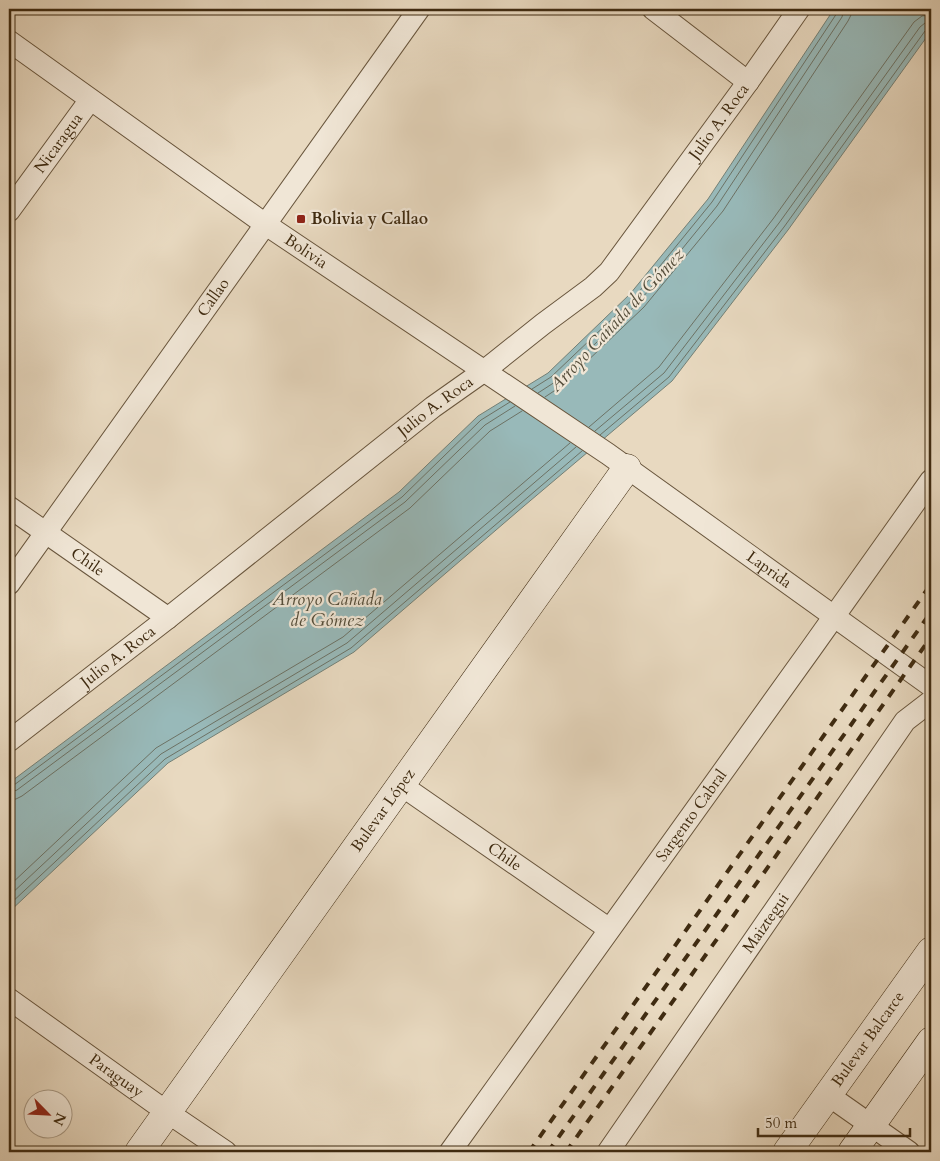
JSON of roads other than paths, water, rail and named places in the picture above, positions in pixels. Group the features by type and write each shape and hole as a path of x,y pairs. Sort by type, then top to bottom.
{"main road":[{"name":"Bulevar López","path":"138,1152 401,785 617,461"},
{"name":"Bulevar Balcarce","path":"787,1152 931,951"},
{"path":"852,1152 931,1041"}],"street":[{"name":"Callao","path":"9,584 419,9"},
{"path":"653,9 748,82"},
{"name":"Julio A. Roca","path":"9,742 433,407 484,371 543,324 594,287 609,272 799,9"},
{"name":"Bolivia","path":"9,41 265,224 617,461"},
{"name":"Nicaragua","path":"9,211 90,100"},
{"name":"Laprida","path":"617,461 931,686"},
{"name":"Sargento Cabral","path":"450,1152 931,480"},
{"name":"Chile","path":"9,506 168,618"},
{"name":"Maiztegui","path":"608,1152 904,721 931,701"},
{"name":"Chile","path":"401,785 609,929"},
{"name":"Paraguay","path":"9,999 226,1152"},
{"path":"828,1095 909,1152"}],"water":[{"name":"Arroyo Cañada de Gómez","path":"834,9 931,9 931,31 788,230 672,381 354,652 168,763 9,912 9,783 399,492 478,416 548,373 630,294 708,199"}],"railway":[{"path":"529,1152 931,584"},
{"path":"548,1152 931,612"},
{"path":"566,1152 931,637"}],"place":[{"name":"Bolivia y Callao","path":"301,219"}]}
